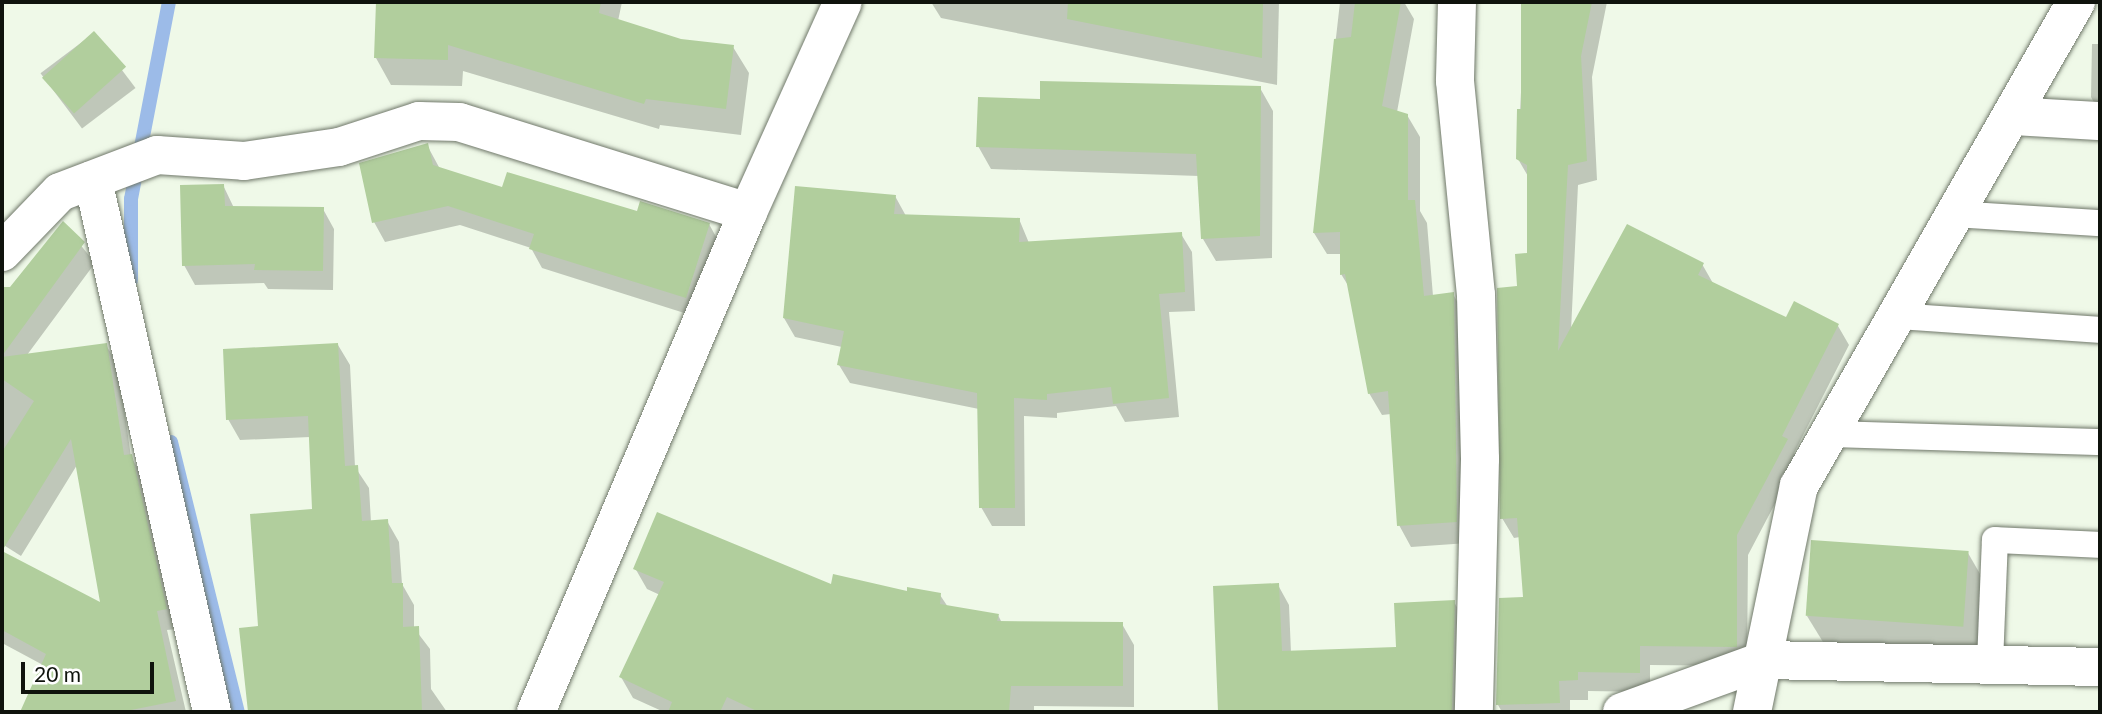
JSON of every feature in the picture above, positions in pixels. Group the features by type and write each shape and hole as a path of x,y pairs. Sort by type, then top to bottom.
{"street":[{"path":"536,712 748,212 843,2"},
{"path":"1457,2 1455,81 1476,308 1480,459 1474,712"},
{"path":"1752,712 1800,486 2012,116 2083,7"},
{"path":"2012,116 2100,121"},
{"path":"2,252 60,192 157,155 244,161 339,146 419,121 459,122 748,212"},
{"path":"93,180 212,712"},
{"path":"1622,712 1765,660 2100,667"}],"lane":[{"path":"1955,214 2100,223"},
{"path":"1896,316 2100,330"},
{"path":"1828,434 2100,442"},
{"path":"1990,663 1995,540 2100,545"}],"building":[{"path":"376,2 601,2 599,13 681,39 734,45 726,109 646,99 644,104 448,45 448,60 374,58"},
{"path":"1068,2 1263,2 1262,58 1067,19"},
{"path":"1355,2 1401,2 1382,106 1408,114 1408,200 1415,200 1424,296 1454,292 1457,522 1397,526 1388,391 1368,394 1345,274 1340,275 1340,232 1313,233 1334,39 1351,37"},
{"path":"1521,2 1592,2 1581,56 1587,161 1568,165 1558,351 1627,224 1704,263 1698,275 1786,317 1794,301 1839,324 1782,436 1788,439 1737,535 1737,647 1640,646 1640,673 1578,672 1578,680 1559,681 1560,703 1496,705 1499,598 1523,597 1517,518 1500,519 1497,288 1517,286 1515,254 1527,253 1527,165 1516,159 1517,109 1521,109"},
{"path":"94,31 126,67 74,114 42,78"},
{"path":"1040,81 1261,86 1260,236 1201,239 1196,154 976,147 978,97 1040,99"},
{"path":"428,143 433,165 502,187 507,172 637,211 640,201 710,223 686,298 529,249 534,234 448,206 372,223 359,163"},
{"path":"224,184 225,206 324,207 323,271 254,270 255,264 182,266 180,185"},
{"path":"795,186 896,195 894,214 1020,218 1019,242 1182,232 1185,292 1159,294 1169,398 1113,404 1111,387 1047,394 1047,400 1014,398 1015,508 979,508 977,393 837,365 844,331 783,318"},
{"path":"63,221 85,242 2,356 2,287 10,287"},
{"path":"107,343 124,455 132,454 167,609 157,611 176,701 121,712 20,712 46,654 2,630 2,551 2,452 34,401 2,379 2,357","holes":["71,439 100,602 2,551"]},
{"path":"338,343 345,466 358,465 362,521 388,519 392,583 403,583 403,627 419,626 422,712 248,712 239,628 258,626 250,514 312,509 308,416 226,420 223,349"},
{"path":"657,512 831,584 833,574 907,591 907,587 941,593 940,604 999,614 997,621 1123,622 1123,686 1011,686 1009,712 759,712 727,697 720,712 668,712 672,702 619,677 664,582 633,569"},
{"path":"1811,540 1969,551 1963,627 1806,616"},
{"path":"1279,583 1282,651 1396,647 1394,603 1455,600 1452,712 1218,712 1213,586"}],"waterway":[{"path":"131,280 131,199 169,2"},
{"path":"171,442 238,712"}]}
